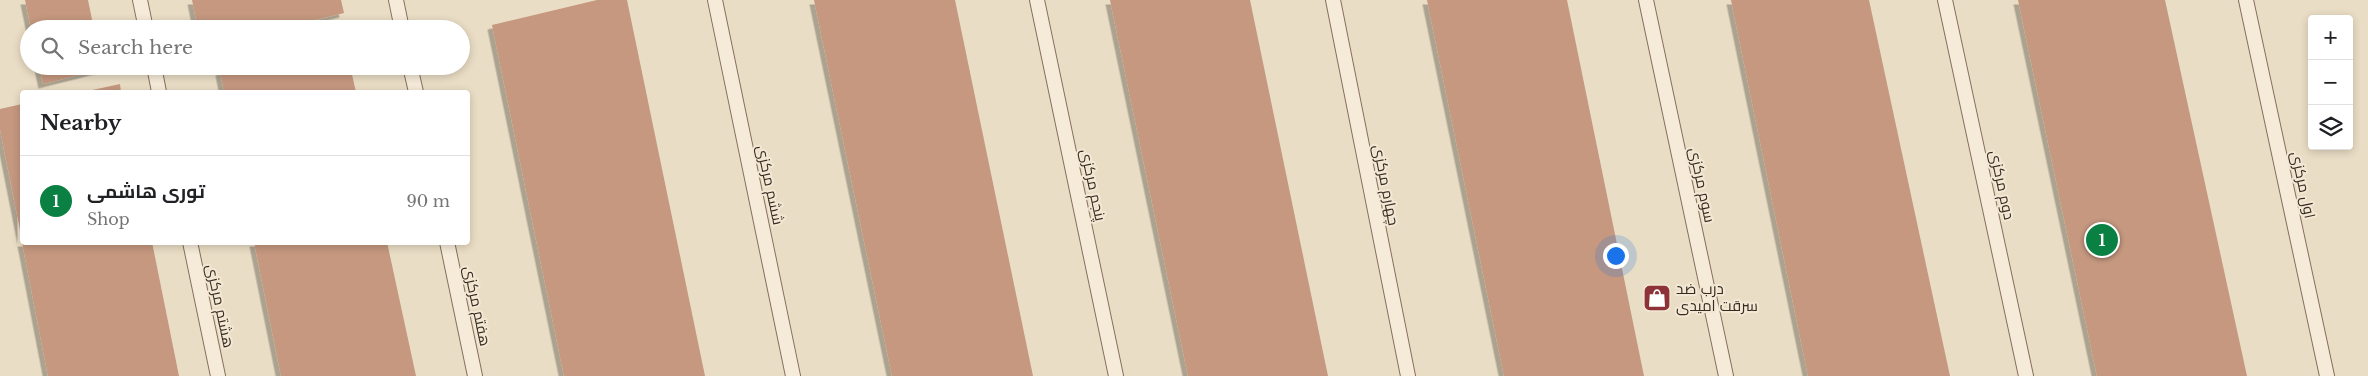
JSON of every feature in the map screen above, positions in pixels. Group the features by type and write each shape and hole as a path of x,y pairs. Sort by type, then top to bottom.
{"lane":[{"path":"140,0 144,20"},
{"path":"396,0 400,20"},
{"name":"ششم مرکزی","path":"715,0 793,376"},
{"name":"پنجم مرکزی","path":"1037,0 1116,376"},
{"name":"چهارم مرکزی","path":"1333,0 1408,376"},
{"name":"سوم مرکزی","path":"1646,0 1726,376"},
{"name":"دوم مرکزی","path":"1946,0 2026,376"},
{"name":"اول مرکزی","path":"2246,0 2327,376"},
{"path":"156,75 159,90"},
{"path":"412,75 416,90"},
{"name":"هشتم مرکزی","path":"191,245 218,376"},
{"name":"هفتم مرکزی","path":"448,245 475,376"}],"building":[{"path":"25,0 88,0 92,20 29,20"},
{"path":"192,0 341,0 344,13 315,20 196,20"},
{"path":"597,0 627,0 705,376 564,376 492,25"},
{"path":"814,0 955,0 1033,376 892,376"},
{"path":"1110,0 1250,0 1328,376 1188,376"},
{"path":"1427,0 1567,0 1644,376 1504,376"},
{"path":"1731,0 1869,0 1950,376 1808,376"},
{"path":"2018,0 2165,0 2247,376 2097,376"},
{"path":"41,75 79,75 43,84"},
{"path":"221,75 352,75 356,90 224,90"},
{"path":"120,84 121,90 92,90"},
{"path":"20,104 20,230 0,129 0,109"},
{"path":"23,245 153,245 179,376 48,376"},
{"path":"255,245 388,245 416,376 281,376"}],"place":[{"name":"توری هاشمی","path":"2102,240"},
{"name":"درب ضد سرقت امیدی","path":"1657,298"}]}
